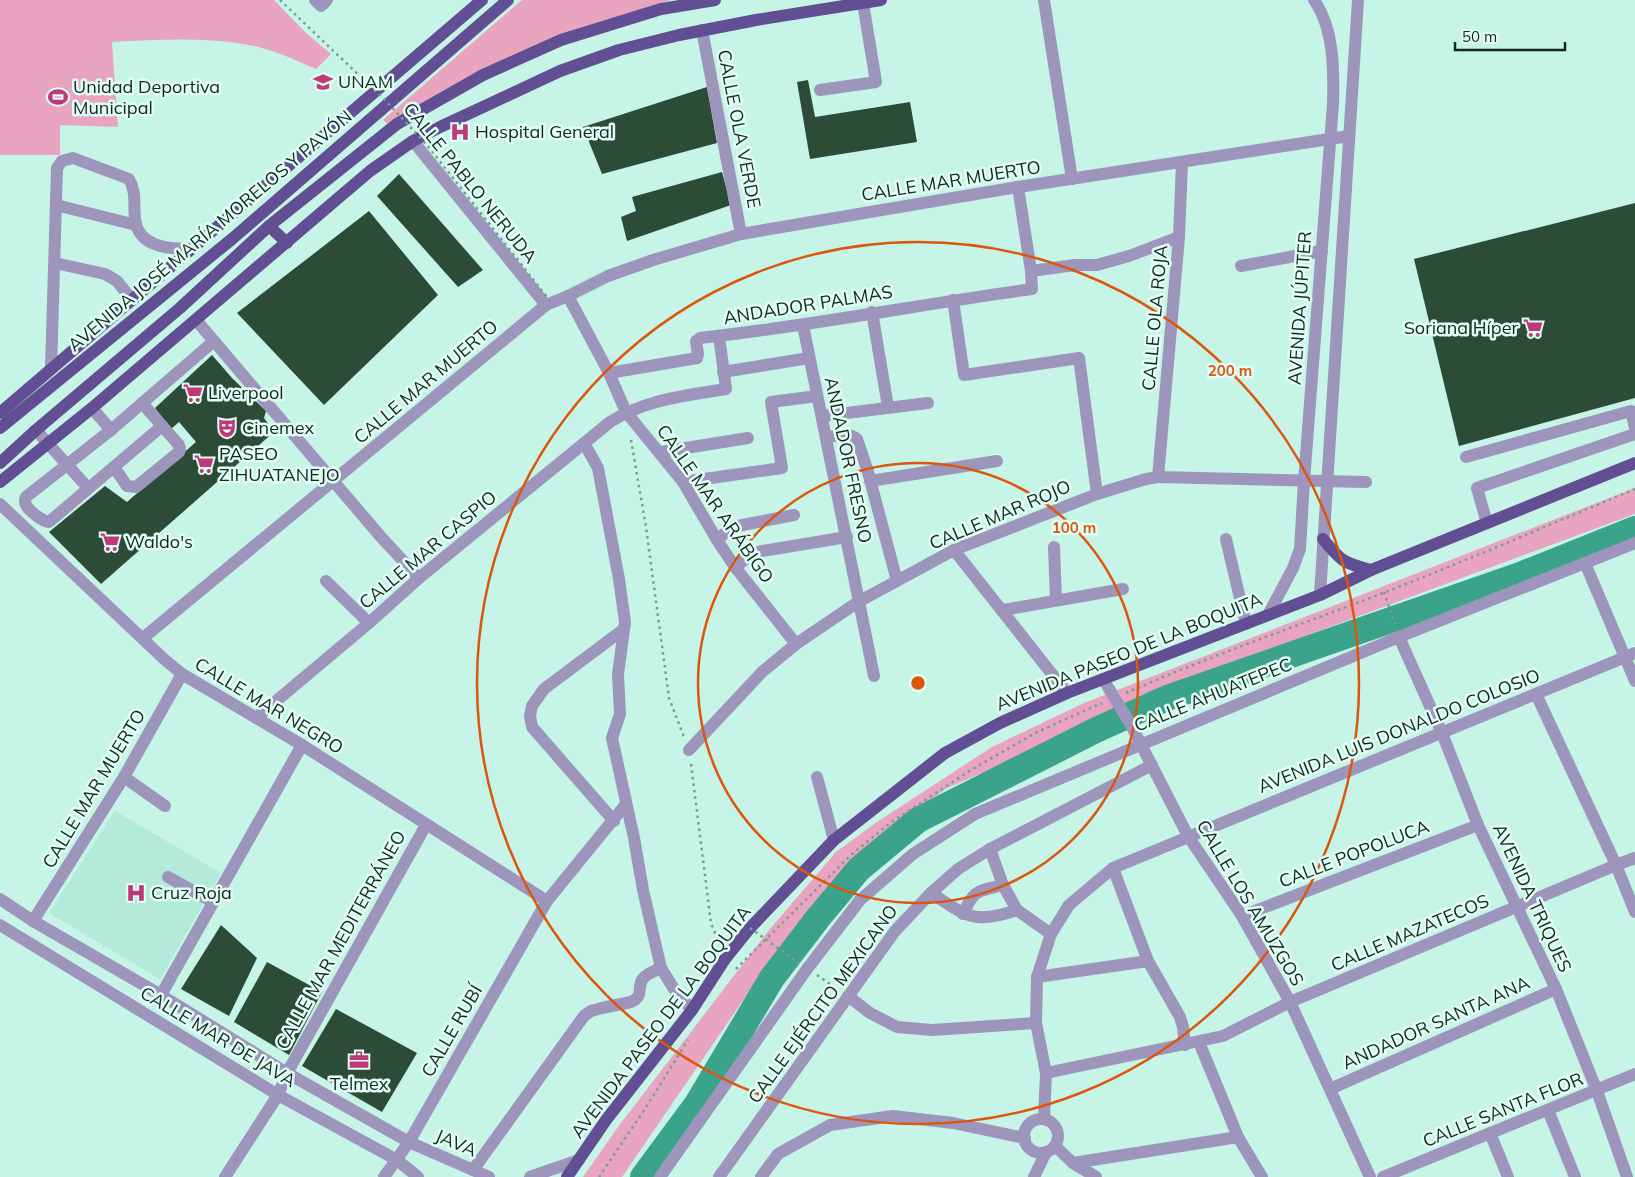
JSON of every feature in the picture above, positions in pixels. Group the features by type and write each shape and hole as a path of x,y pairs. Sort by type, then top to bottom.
{"main road":[{"name":"AVENIDA JOSÉ MARÍA MORELOS Y PAVÓN","path":"0,413 482,0"},
{"name":"AVENIDA JOSÉ MARÍA MORELOS Y PAVÓN","path":"0,428 232,239 508,0"},
{"name":"AVENIDA JOSÉ MARÍA MORELOS Y PAVÓN","path":"0,463 36,430 180,308 269,226 397,124 483,75 562,40 661,9 714,0"},
{"path":"0,482 92,408 370,171 414,141 500,98 560,71 619,50 702,30 881,0"},
{"path":"364,101 377,114"},
{"path":"269,226 287,243"},
{"name":"AVENIDA PASEO DE LA BOQUITA","path":"567,1177 606,1120 692,1010 726,959 750,928 834,840 945,753 1000,722 1067,693 1320,595 1371,570 1635,463"},
{"path":"1323,539 1339,558 1349,565 1371,570"}],"street":[{"path":"315,0 321,6 327,0"},
{"path":"1044,0 1072,179"},
{"name":"AVENIDA JÚPITER","path":"1268,615 1293,568 1300,549 1334,70 1330,40 1314,0"},
{"name":"AVENIDA JÚPITER","path":"1320,595 1358,0"},
{"path":"820,90 876,82 862,3"},
{"name":"CALLE OLA VERDE","path":"702,30 741,234"},
{"name":"CALLE MAR MUERTO","path":"568,296 608,276 741,234 1018,187 1348,136"},
{"path":"414,141 548,303 568,296"},
{"path":"51,369 57,168 62,160 73,158 129,179 134,187 136,225 142,236 158,246 192,249"},
{"name":"CALLE OLA ROJA","path":"1158,477 1180,237 1182,162"},
{"path":"1018,187 1031,271 1074,265 1097,265 1129,256 1180,237"},
{"path":"56,205 136,225"},
{"path":"1241,266 1322,251"},
{"path":"55,263 105,274 117,281 132,300"},
{"name":"ANDADOR PALMAS","path":"609,372 692,360 697,358 696,341 700,338 803,325 872,312 1032,289 1031,271"},
{"name":"CALLE MAR ARÁBIGO","path":"568,296 609,372 626,412 661,452 683,482 735,567 796,644"},
{"path":"953,300 964,375 1079,358 1097,494"},
{"name":"CALLE MAR MUERTO","path":"143,638 548,303"},
{"path":"872,312 888,407"},
{"path":"196,320 381,537 419,578"},
{"name":"ANDADOR FRESNO","path":"803,325 874,676"},
{"path":"719,336 723,372 809,358"},
{"path":"162,426 49,522 44,522 26,506 26,496 111,430 214,341"},
{"name":"CALLE MAR CASPIO","path":"256,718 369,623 419,578 610,422 626,412 654,402 726,389 723,372"},
{"path":"683,482 782,468 771,402 817,396"},
{"path":"114,467 127,486 136,487 180,449 179,445 142,403"},
{"path":"822,416 928,403"},
{"path":"92,408 111,430"},
{"path":"1466,457 1631,411 1635,428"},
{"path":"36,430 88,488"},
{"path":"1487,522 1477,488 1635,434"},
{"path":"826,437 846,435 857,439 898,581"},
{"path":"661,452 748,438"},
{"path":"587,440 598,468 620,579 625,622 618,674 620,714 612,738 661,968 674,989 692,1010"},
{"path":"870,481 997,461"},
{"name":"CALLE MAR ROJO","path":"689,750 762,672 796,644 858,602 954,550 1097,494 1158,477 1366,482"},
{"name":"CALLE MAR NEGRO","path":"0,504 182,674 302,745 547,901"},
{"path":"717,540 732,528 794,515"},
{"path":"735,567 753,554 762,551 847,537"},
{"path":"1226,538 1246,624"},
{"path":"1635,543 1585,563 1629,655 1635,681"},
{"path":"1054,547 1056,600"},
{"path":"954,550 1067,693"},
{"name":"CALLE AHUATEPEC","path":"660,1177 808,969 860,900 913,854 975,814 1399,637 1585,563"},
{"path":"326,581 369,623"},
{"path":"1003,610 1123,589"},
{"path":"614,821 532,727 530,716 532,706 544,688 624,629"},
{"name":"AVENIDA TRIQUES","path":"1399,637 1442,733 1478,824 1556,990 1597,1091 1627,1177"},
{"name":"AVENIDA LUIS DONALDO COLOSIO","path":"1044,1119 1046,1073 1036,1023 1037,977 1051,934 1069,905 1113,868 1629,655"},
{"name":"CALLE MAR MUERTO","path":"33,921 124,777 182,674"},
{"name":"CALLE LOS AMUZGOS","path":"1103,679 1152,765 1188,836 1242,916 1290,1002 1370,1177"},
{"path":"1536,694 1616,864 1635,912"},
{"path":"161,995 302,745"},
{"name":"CALLE EJÉRCITO MEXICANO","path":"719,1177 895,931 931,893 958,869 990,849 1152,765"},
{"path":"124,777 165,806"},
{"path":"817,777 834,840"},
{"path":"547,901 626,804"},
{"name":"CALLE POPOLUCA","path":"1242,916 1478,824"},
{"name":"CALLE MAR MEDITERRÁNEO","path":"225,1177 278,1095 287,1072 426,825"},
{"path":"990,849 1003,885 1017,910 1051,934"},
{"name":"CALLE MAZATECOS","path":"1046,1073 1223,1036 1290,1002 1616,864 1635,858"},
{"path":"1113,868 1148,961 1180,1017 1185,1045"},
{"path":"168,877 213,902"},
{"path":"963,914 970,899 976,893 1003,885"},
{"path":"931,893 963,914 984,917 998,916 1017,910"},
{"name":"CALLE MAR DE JAVA","path":"0,899 33,921 131,977 287,1072 409,1142"},
{"name":"CALLE RUBÍ","path":"384,1177 409,1142 547,901"},
{"name":"CALLE MAR DE JAVA","path":"0,925 278,1095 397,1160 418,1177"},
{"path":"1037,977 1148,961"},
{"path":"474,1170 584,1016 591,1011 637,999 644,977 661,968"},
{"path":"118,997 131,977"},
{"name":"ANDADOR SANTA ANA","path":"1330,1089 1556,990"},
{"path":"848,996 870,1013 897,1027 932,1030 1036,1023"},
{"path":"1199,1042 1238,1137 1262,1177"},
{"name":"CALLE SANTA FLOR","path":"1383,1177 1635,1074"},
{"path":"1548,1110 1574,1177"},
{"path":"761,1177 778,1154 830,1126 893,1116 953,1123 1025,1138"},
{"path":"1034,1177 1051,1149 1058,1132 1050,1121 1044,1119 1036,1120 1026,1130 1025,1138 1027,1145 1032,1150 1039,1152 1051,1149 1096,1177"},
{"path":"1490,1134 1508,1177"},
{"path":"1073,1162 1238,1137"},
{"name":"JAVA","path":"409,1142 489,1177"},
{"path":"530,1177 579,1160"}],"path":[{"name":"CALLE PABLO NERUDA","path":"280,0 384,99 427,145 548,303"},
{"path":"626,412 646,527 669,698 689,750 711,923 726,959 735,970"},
{"path":"1384,592 1399,637"},
{"path":"750,928 848,996"}],"shaded area":[{"name":"Unidad Deportiva Municipal","path":"0,0 274,0 306,33 331,54 316,69 281,54 243,44 211,40 112,42 118,127 60,125 60,155 0,155"},
{"path":"522,0 671,0 581,28 389,125 383,120"},
{"path":"1635,488 1635,514 1197,676 1093,725 947,788 878,837 761,974 622,1177 583,1177 618,1127 769,930 836,852 877,822 992,747 1084,703"},
{"name":"Cruz Roja","path":"115,811 221,873 160,979 49,913"}],"building":[{"path":"808,80 815,117 910,102 917,142 810,159 797,82"},
{"path":"707,87 717,143 602,174 583,127"},
{"path":"722,172 731,205 627,241 621,217 636,211 632,197"},
{"path":"399,174 483,270 458,287 377,196"},
{"name":"Soriana Híper","path":"1635,203 1635,398 1459,446 1414,259"},
{"path":"369,211 438,295 324,405 237,313"},
{"name":"PASEO ZIHUATANEJO","path":"212,355 232,378 266,411 264,418 274,432 101,584 49,532 105,486 127,502 196,442 179,422 171,429 155,408"},
{"path":"221,925 257,958 229,1016 181,989"},
{"path":"267,962 322,992 289,1055 234,1022"},
{"name":"Telmex","path":"336,1009 417,1053 382,1112 302,1066"}],"waterway":[{"path":"643,1177 697,1104 772,978 818,918 859,869 918,820 1096,730 1167,698 1520,575 1635,529"}],"place":[{"name":"UNAM","path":"323,82"},
{"name":"Unidad Deportiva Municipal","path":"58,97"},
{"name":"Hospital General","path":"460,132"},
{"name":"Soriana Híper","path":"1533,328"},
{"name":"Liverpool","path":"193,393"},
{"name":"Cinemex","path":"227,428"},
{"name":"PASEO ZIHUATANEJO","path":"204,464"},
{"name":"Waldo's","path":"110,542"},
{"name":"Cruz Roja","path":"136,893"},
{"name":"Telmex","path":"359,1060"}]}
